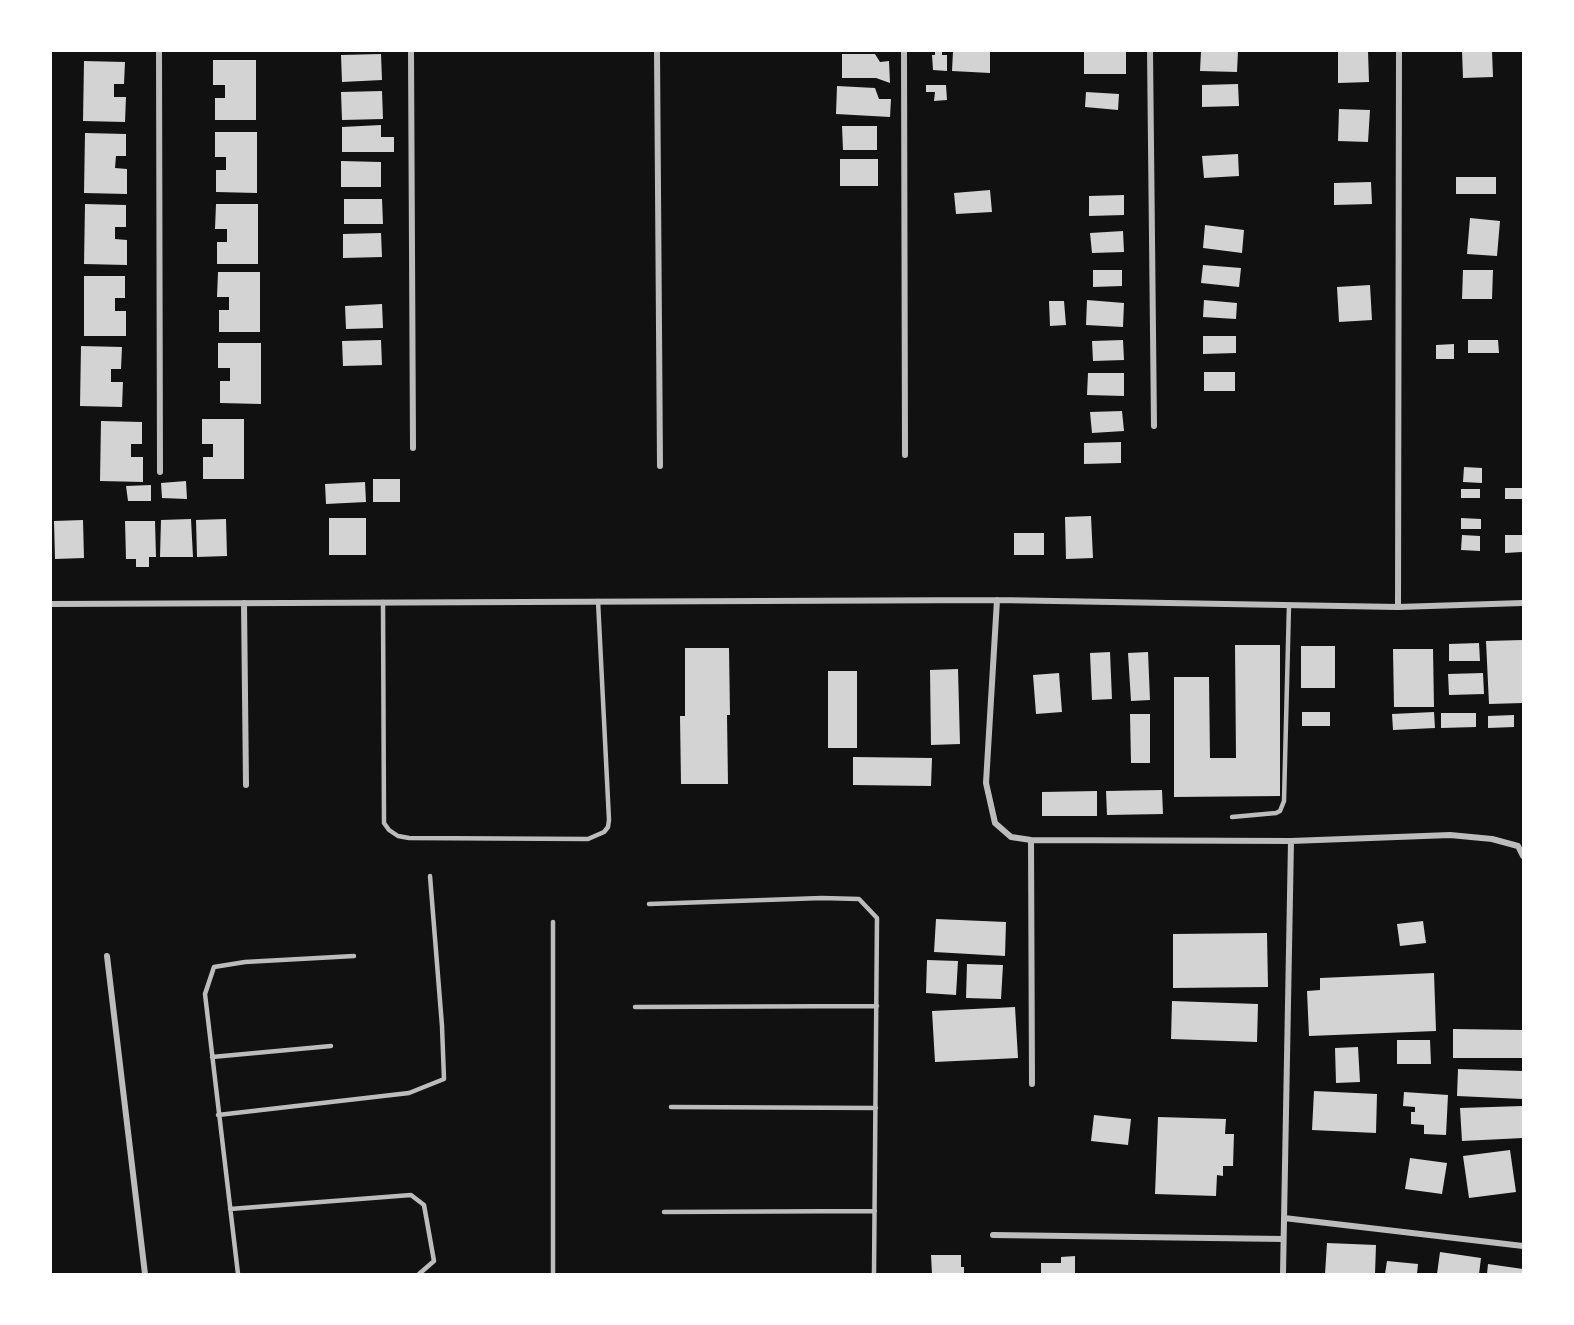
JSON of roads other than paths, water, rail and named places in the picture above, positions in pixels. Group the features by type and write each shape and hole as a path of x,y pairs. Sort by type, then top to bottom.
{"street":[{"path":"159,51 160,472"},
{"path":"411,51 413,448"},
{"path":"657,51 660,466"},
{"path":"904,51 905,455"},
{"path":"1150,51 1154,426"},
{"path":"1398,607 1399,51"},
{"path":"51,604 997,600 1398,607 1523,603"},
{"path":"997,600 986,783 994,823 1011,837 1031,840 1291,841 1450,836 1492,839 1518,846 1523,856"},
{"path":"244,603 246,785"},
{"path":"1031,840 1032,1084"},
{"path":"1283,1274 1291,841"},
{"path":"107,956 145,1274"},
{"path":"1284,1218 1523,1246"},
{"path":"993,1236 1283,1239"}],"lane":[{"path":"383,602 384,823 389,830 398,836 409,838 588,839 604,832 609,820 598,601"},
{"path":"1232,817 1276,813 1280,811 1284,801 1289,605"},
{"path":"218,1115 409,1093 444,1079 430,876"},
{"path":"649,904 822,898 859,899 877,918 874,1274"},
{"path":"553,922 553,1274"},
{"path":"238,1274 205,994 214,967 245,962 354,956"},
{"path":"635,1007 877,1006"},
{"path":"212,1057 331,1046"},
{"path":"671,1107 876,1108"},
{"path":"230,1209 411,1195 424,1205 434,1261 419,1274"},
{"path":"664,1212 875,1211"}]}
